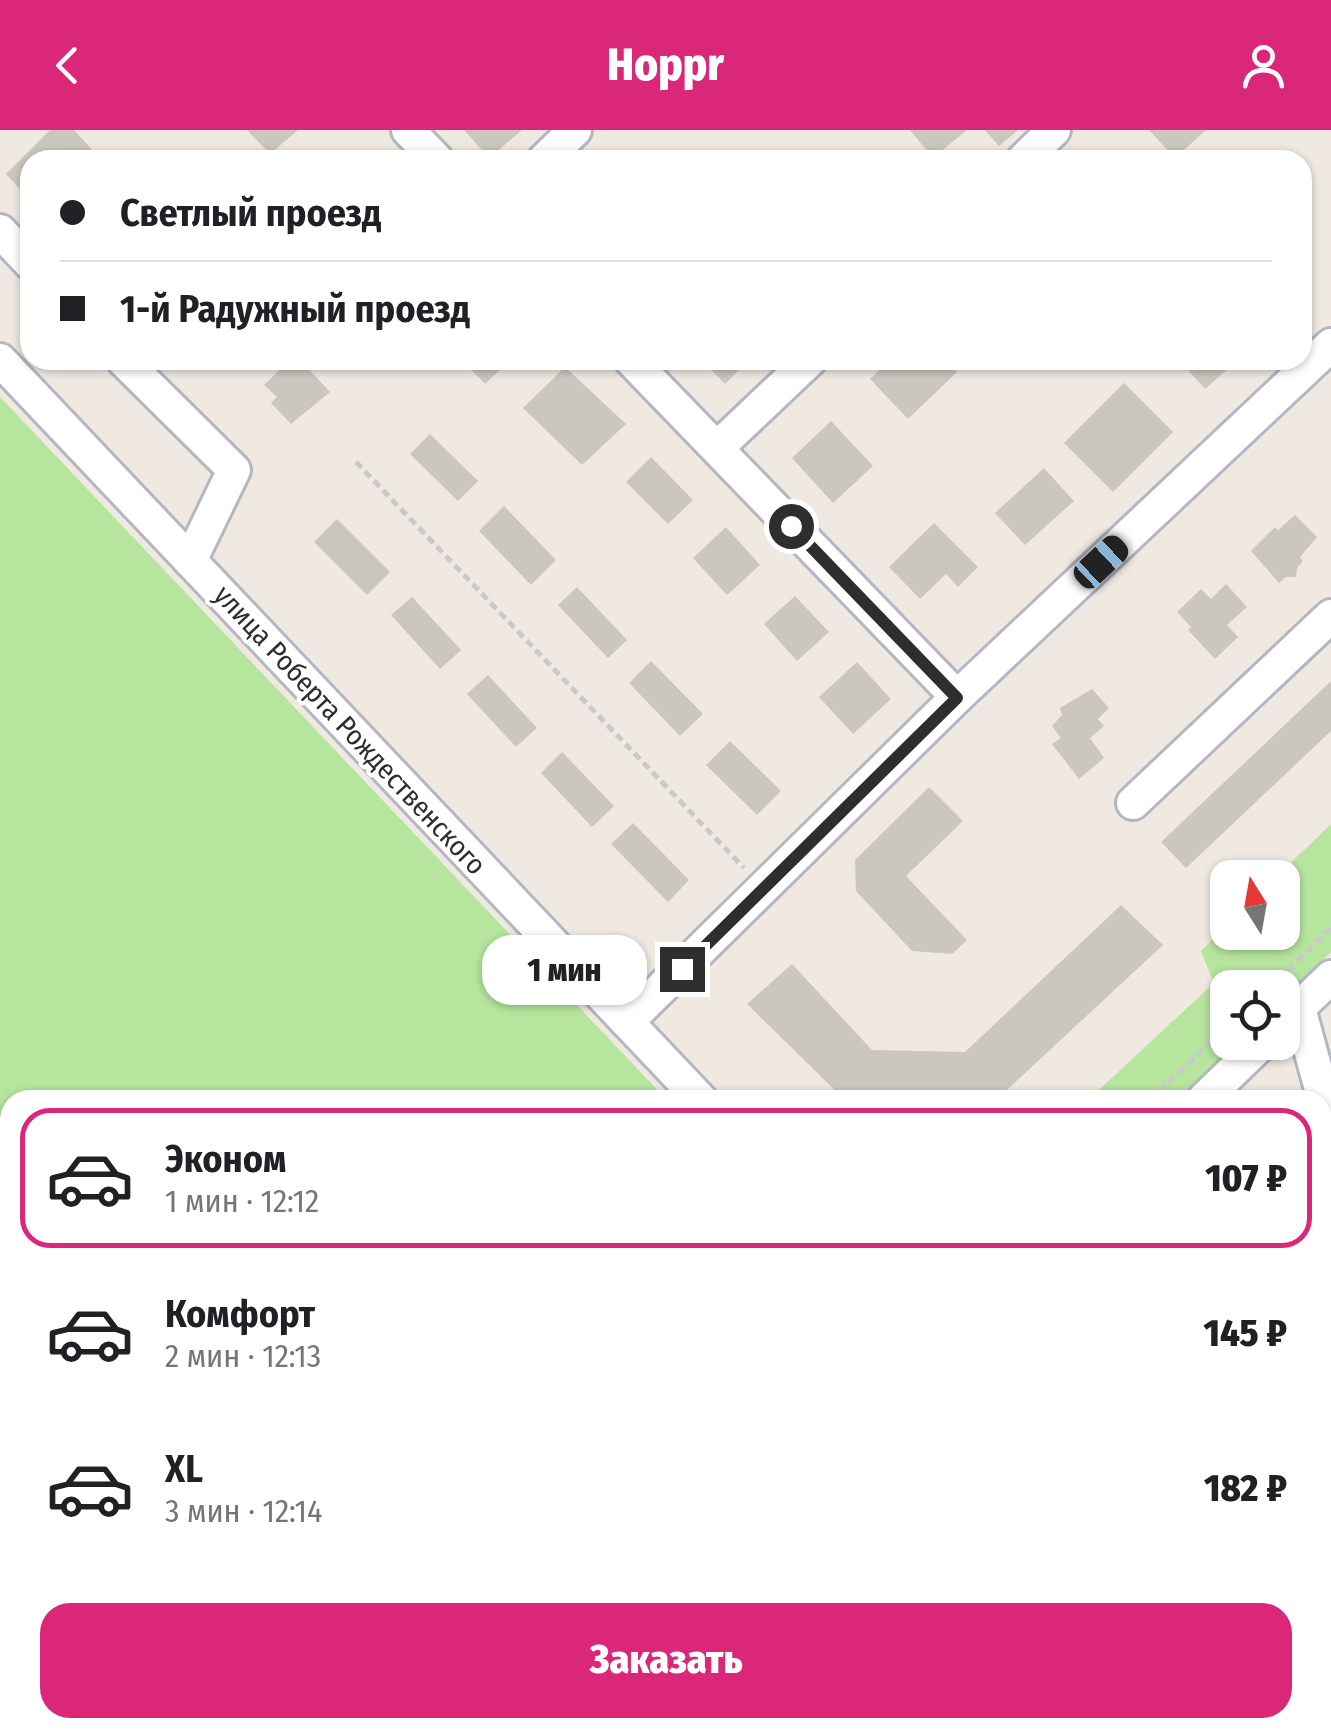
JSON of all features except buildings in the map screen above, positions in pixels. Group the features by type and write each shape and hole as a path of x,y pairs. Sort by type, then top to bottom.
{"street":[{"path":"408,130 427,150"},
{"path":"554,150 575,130"},
{"path":"1033,150 1054,130"},
{"path":"0,231 20,252"},
{"path":"1312,363 1331,345"},
{"name":"улица Роберта Рождественского","path":"0,360 691,1090"},
{"path":"133,370 234,470 190,561"},
{"path":"641,370 957,698"},
{"path":"717,448 799,370"},
{"path":"627,1022 957,698 1305,370"},
{"path":"1132,803 1331,616"},
{"path":"1300,1007 1331,977"},
{"path":"1300,1041 1318,1090"},
{"path":"1213,1090 1244,1060"}],"path":[{"path":"356,462 764,888"},
{"path":"1287,970 1331,928"},
{"path":"1161,1090 1210,1043"}],"green space":[{"path":"0,397 658,1090 0,1090"},
{"path":"1331,824 1331,952 1300,982 1300,970 1210,970 1210,973 1201,951 1210,942 1210,950 1300,950 1300,860 1294,860"},
{"path":"1210,987 1210,1060 1220,1060 1189,1090 1099,1090"}],"route":[{"path":"682,969 957,698 791,526"}]}
